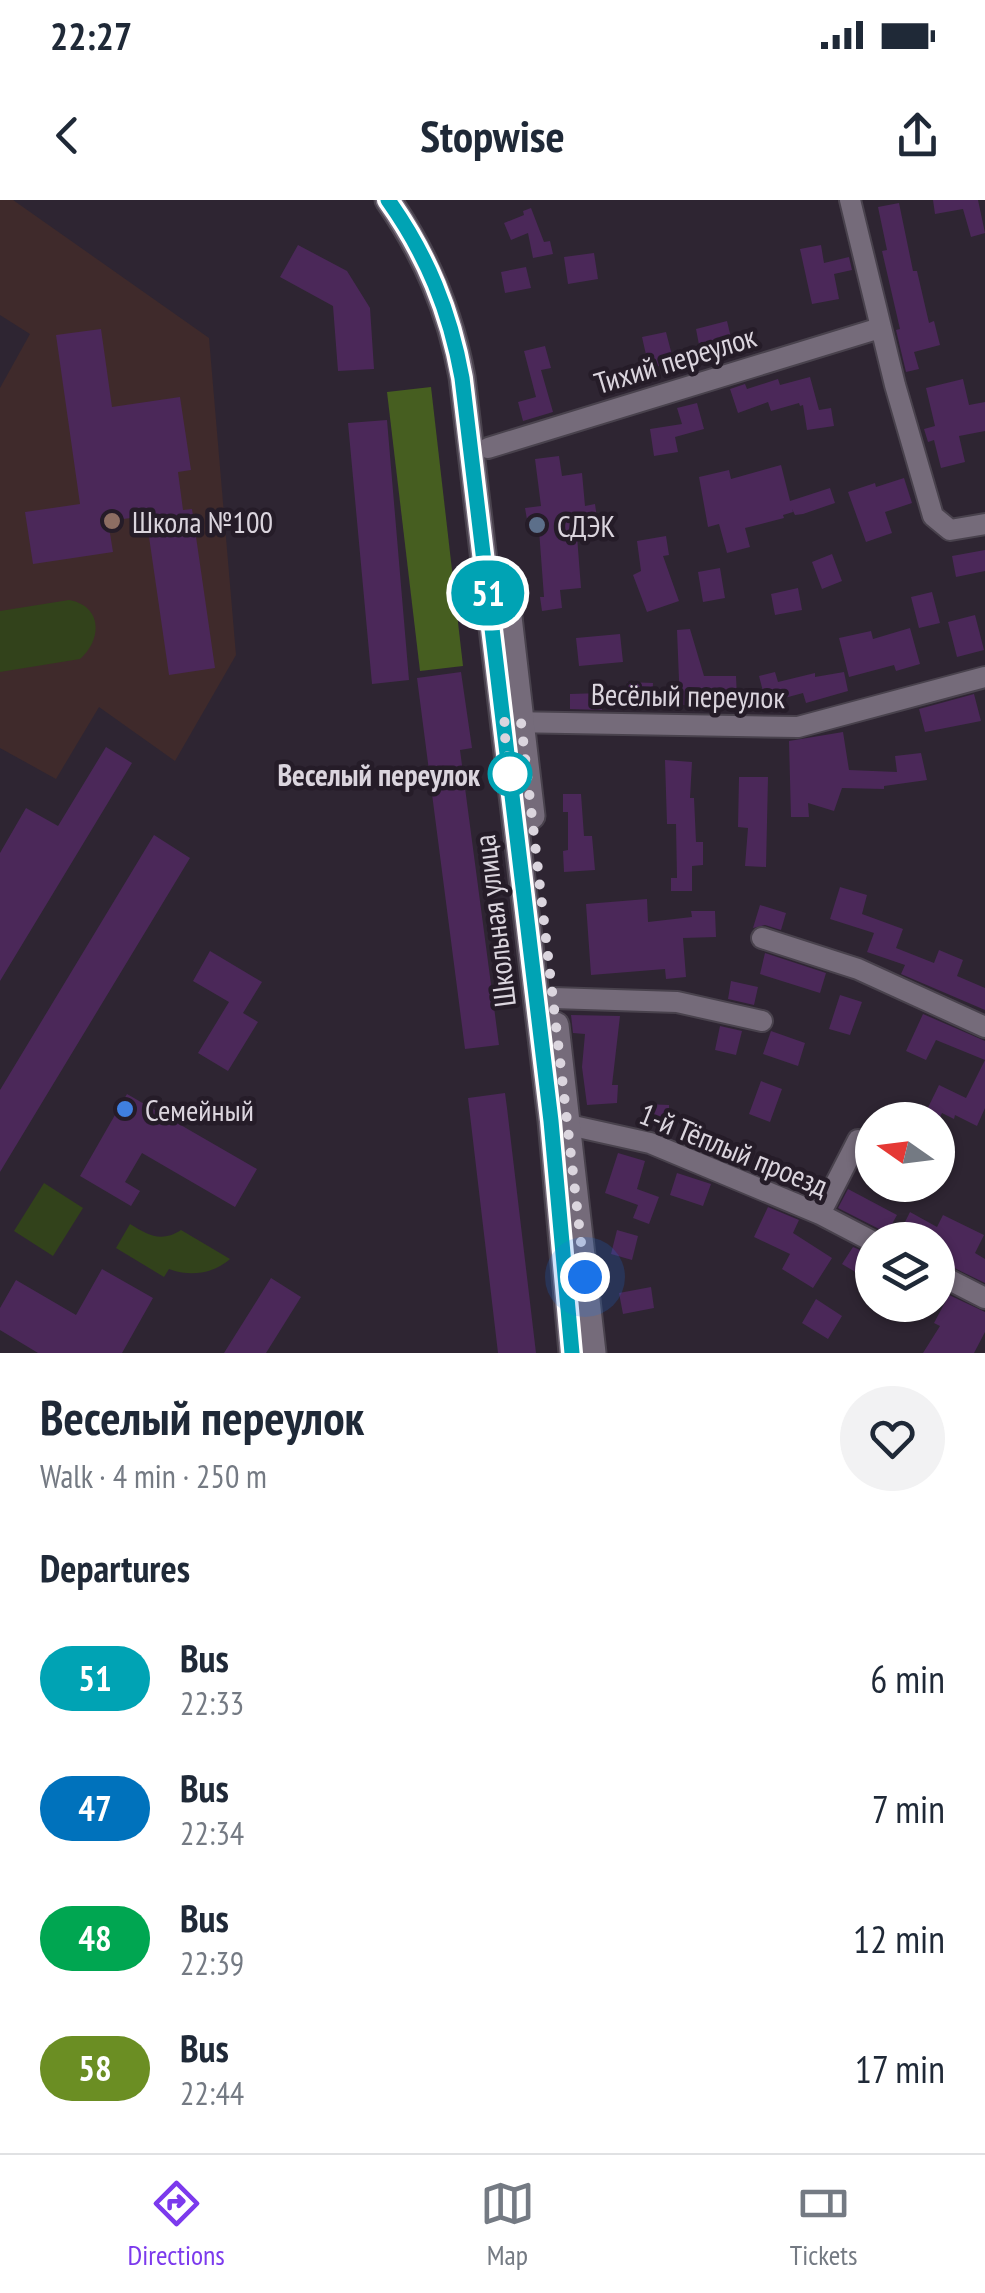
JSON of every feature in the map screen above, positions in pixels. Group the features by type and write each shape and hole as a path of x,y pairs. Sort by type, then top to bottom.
{"main road":[{"name":"Школьная улица","path":"388,200 436,282 456,346 553,998 593,1353"},
{"name":"Школьная улица","path":"407,200 441,256 466,326 488,448 572,1353"}],"street":[{"path":"850,200 880,328 933,516 950,530 985,524"},
{"name":"Тихий переулок","path":"488,448 880,328"},
{"name":"Весёлый переулок","path":"512,722 798,727 985,677"},
{"path":"762,938 858,969 985,1027"},
{"path":"553,998 677,1002 762,1022"},
{"name":"1-й Тёплый проезд","path":"570,1125 650,1143 855,1232"},
{"path":"820,1214 855,1146"},
{"path":"955,1283 985,1298"}],"shaded area":[{"name":"Школа №100","path":"0,200 13,200 209,338 236,655 175,761 99,707 56,779 0,748 0,388 30,334 0,315"}],"green space":[{"path":"431,387 463,666 420,671 387,392"},
{"path":"69,600 88,609 96,625 92,643 80,659 0,672 0,611"},
{"path":"44,1183 83,1208 53,1256 14,1231"},
{"path":"130,1224 161,1237 181,1230 230,1259 201,1273 169,1269 164,1277 116,1248"}],"building":[{"path":"933,200 978,200 985,233 971,237 963,209 935,214"},
{"path":"899,203 913,271 917,271 929,323 934,321 940,345 914,352 919,369 906,372 882,251 887,250 878,207"},
{"path":"531,208 553,254 533,258 528,233 511,240 504,223"},
{"path":"298,245 347,271 370,308 374,369 338,371 333,306 280,277"},
{"path":"821,245 824,263 849,257 852,270 834,274 839,299 812,304 800,249"},
{"path":"594,253 598,279 568,284 564,257"},
{"path":"526,267 531,288 505,293 501,272"},
{"path":"727,321 732,342 700,350 696,329"},
{"path":"101,329 112,407 180,397 191,470 178,472 183,510 192,509 215,668 169,675 146,516 108,521 113,552 33,564 25,512 80,504 56,335"},
{"path":"666,332 674,363 649,368 642,337"},
{"path":"545,346 551,368 541,370 553,412 523,421 518,402 536,397 524,351"},
{"path":"810,377 819,410 831,408 834,426 807,430 803,405 799,403 771,411 768,402 738,413 730,389 745,384 747,389 778,379 780,385"},
{"path":"963,379 969,405 985,402 985,431 959,436 965,462 941,468 934,440 928,442 924,429 935,426 926,388"},
{"path":"697,403 704,429 675,437 678,452 654,456 650,429 682,424 677,408"},
{"path":"387,420 409,680 372,684 348,423"},
{"path":"559,456 562,476 582,473 585,506 595,504 599,532 577,536 581,588 560,590 562,608 542,611 539,530 529,531 525,508 541,506 535,459"},
{"path":"781,465 790,501 830,488 835,503 803,514 795,515 792,509 784,518 745,528 750,547 727,553 719,524 708,527 699,477 729,470 731,479"},
{"path":"904,478 912,503 885,512 892,533 866,542 848,492"},
{"path":"666,536 669,555 663,556 679,601 647,612 633,575 641,571 637,541"},
{"path":"985,550 985,571 956,577 952,556"},
{"path":"832,554 842,581 822,589 812,562"},
{"path":"720,568 725,598 703,602 698,572"},
{"path":"798,588 802,610 775,615 771,594"},
{"path":"932,592 940,623 919,628 911,597"},
{"path":"975,615 984,650 957,657 948,622"},
{"path":"910,628 920,664 896,671 894,665 849,677 839,638 871,631 873,639"},
{"path":"690,629 704,676 736,676 737,699 680,705 677,630"},
{"path":"620,634 623,662 579,666 576,638"},
{"path":"461,672 472,748 460,750 499,1045 465,1049 417,678"},
{"path":"775,672 778,682 815,673 815,677 844,672 848,691 806,703 803,693 766,703 759,676"},
{"path":"627,682 653,683 652,703 626,702"},
{"path":"602,693 602,710 570,709 570,694"},
{"path":"974,694 981,721 925,732 919,709"},
{"path":"843,732 849,770 897,772 895,756 921,753 927,780 884,789 842,788 834,811 808,803 809,817 791,817 789,741"},
{"path":"106,747 132,763 0,981 0,853 26,808 58,826"},
{"path":"665,760 692,762 690,798 694,798 696,842 703,842 703,865 692,866 692,891 671,891 671,878 677,878 676,824 667,824"},
{"path":"739,777 768,777 766,867 745,866 748,828 738,827"},
{"path":"563,794 581,794 584,836 592,836 595,870 564,872 568,812 563,812"},
{"path":"154,835 190,858 0,1172 0,1090"},
{"path":"840,887 867,895 862,914 903,929 896,948 934,963 939,950 963,960 957,976 985,988 985,1010 901,974 905,965 867,952 874,933 830,919"},
{"path":"647,899 648,922 692,917 691,911 715,911 716,937 683,938 686,977 666,979 665,969 591,975 586,904"},
{"path":"760,905 786,913 781,930 765,925 753,928"},
{"path":"210,951 262,982 243,1013 258,1022 228,1071 198,1053 229,1002 193,981"},
{"path":"765,953 826,973 820,993 760,974"},
{"path":"731,981 758,987 754,1005 728,999"},
{"path":"840,995 862,1002 850,1035 829,1029"},
{"path":"923,1014 985,1041 985,1060 936,1040 926,1060 906,1051"},
{"path":"571,1015 620,1016 612,1085 618,1085 617,1103 587,1105 582,1067 585,1034 573,1033"},
{"path":"720,1026 742,1031 736,1055 715,1050"},
{"path":"771,1031 805,1043 798,1066 763,1054"},
{"path":"985,1060 985,1108 977,1126 955,1115 955,1102 931,1102 939,1085 966,1098"},
{"path":"761,1081 782,1089 770,1122 749,1114"},
{"path":"505,1093 536,1353 498,1353 468,1098"},
{"path":"127,1094 257,1169 235,1207 142,1153 125,1182 140,1191 131,1206 80,1176"},
{"path":"645,1104 669,1105 669,1126 644,1125"},
{"path":"618,1153 645,1161 637,1189 659,1197 649,1224 633,1218 638,1205 605,1193"},
{"path":"789,1169 821,1181 814,1196 784,1184"},
{"path":"677,1173 711,1184 703,1206 670,1195"},
{"path":"848,1189 855,1193 855,1202 872,1202 897,1215 893,1222 865,1222 838,1208"},
{"path":"768,1207 799,1220 793,1233 832,1258 813,1288 782,1269 790,1254 754,1237"},
{"path":"910,1212 928,1222 905,1222"},
{"path":"943,1215 984,1235 975,1253 985,1259 985,1283 955,1268 955,1222 940,1222"},
{"path":"617,1230 638,1236 632,1260 611,1254"},
{"path":"853,1247 855,1248 855,1272 842,1264"},
{"path":"102,1269 153,1298 122,1353 38,1353 0,1330 0,1308 16,1280 76,1315"},
{"path":"271,1278 301,1297 266,1353 224,1353"},
{"path":"651,1287 654,1308 623,1314 619,1293"},
{"path":"955,1298 985,1312 985,1332 974,1353 923,1353 940,1326 934,1323 955,1322"},
{"path":"816,1299 842,1316 828,1339 802,1323"}],"bus line":[{"name":"51","path":"388,200 436,282 447,311 462,378 551,1121 572,1353"}],"place":[{"name":"Школа №100","path":"112,521"},
{"name":"СДЭК","path":"537,525"},
{"name":"Веселый переулок","path":"510,774"},
{"name":"Семейный","path":"125,1109"}],"route":[{"path":"510,774 503,722 521,722 585,1277"}]}
